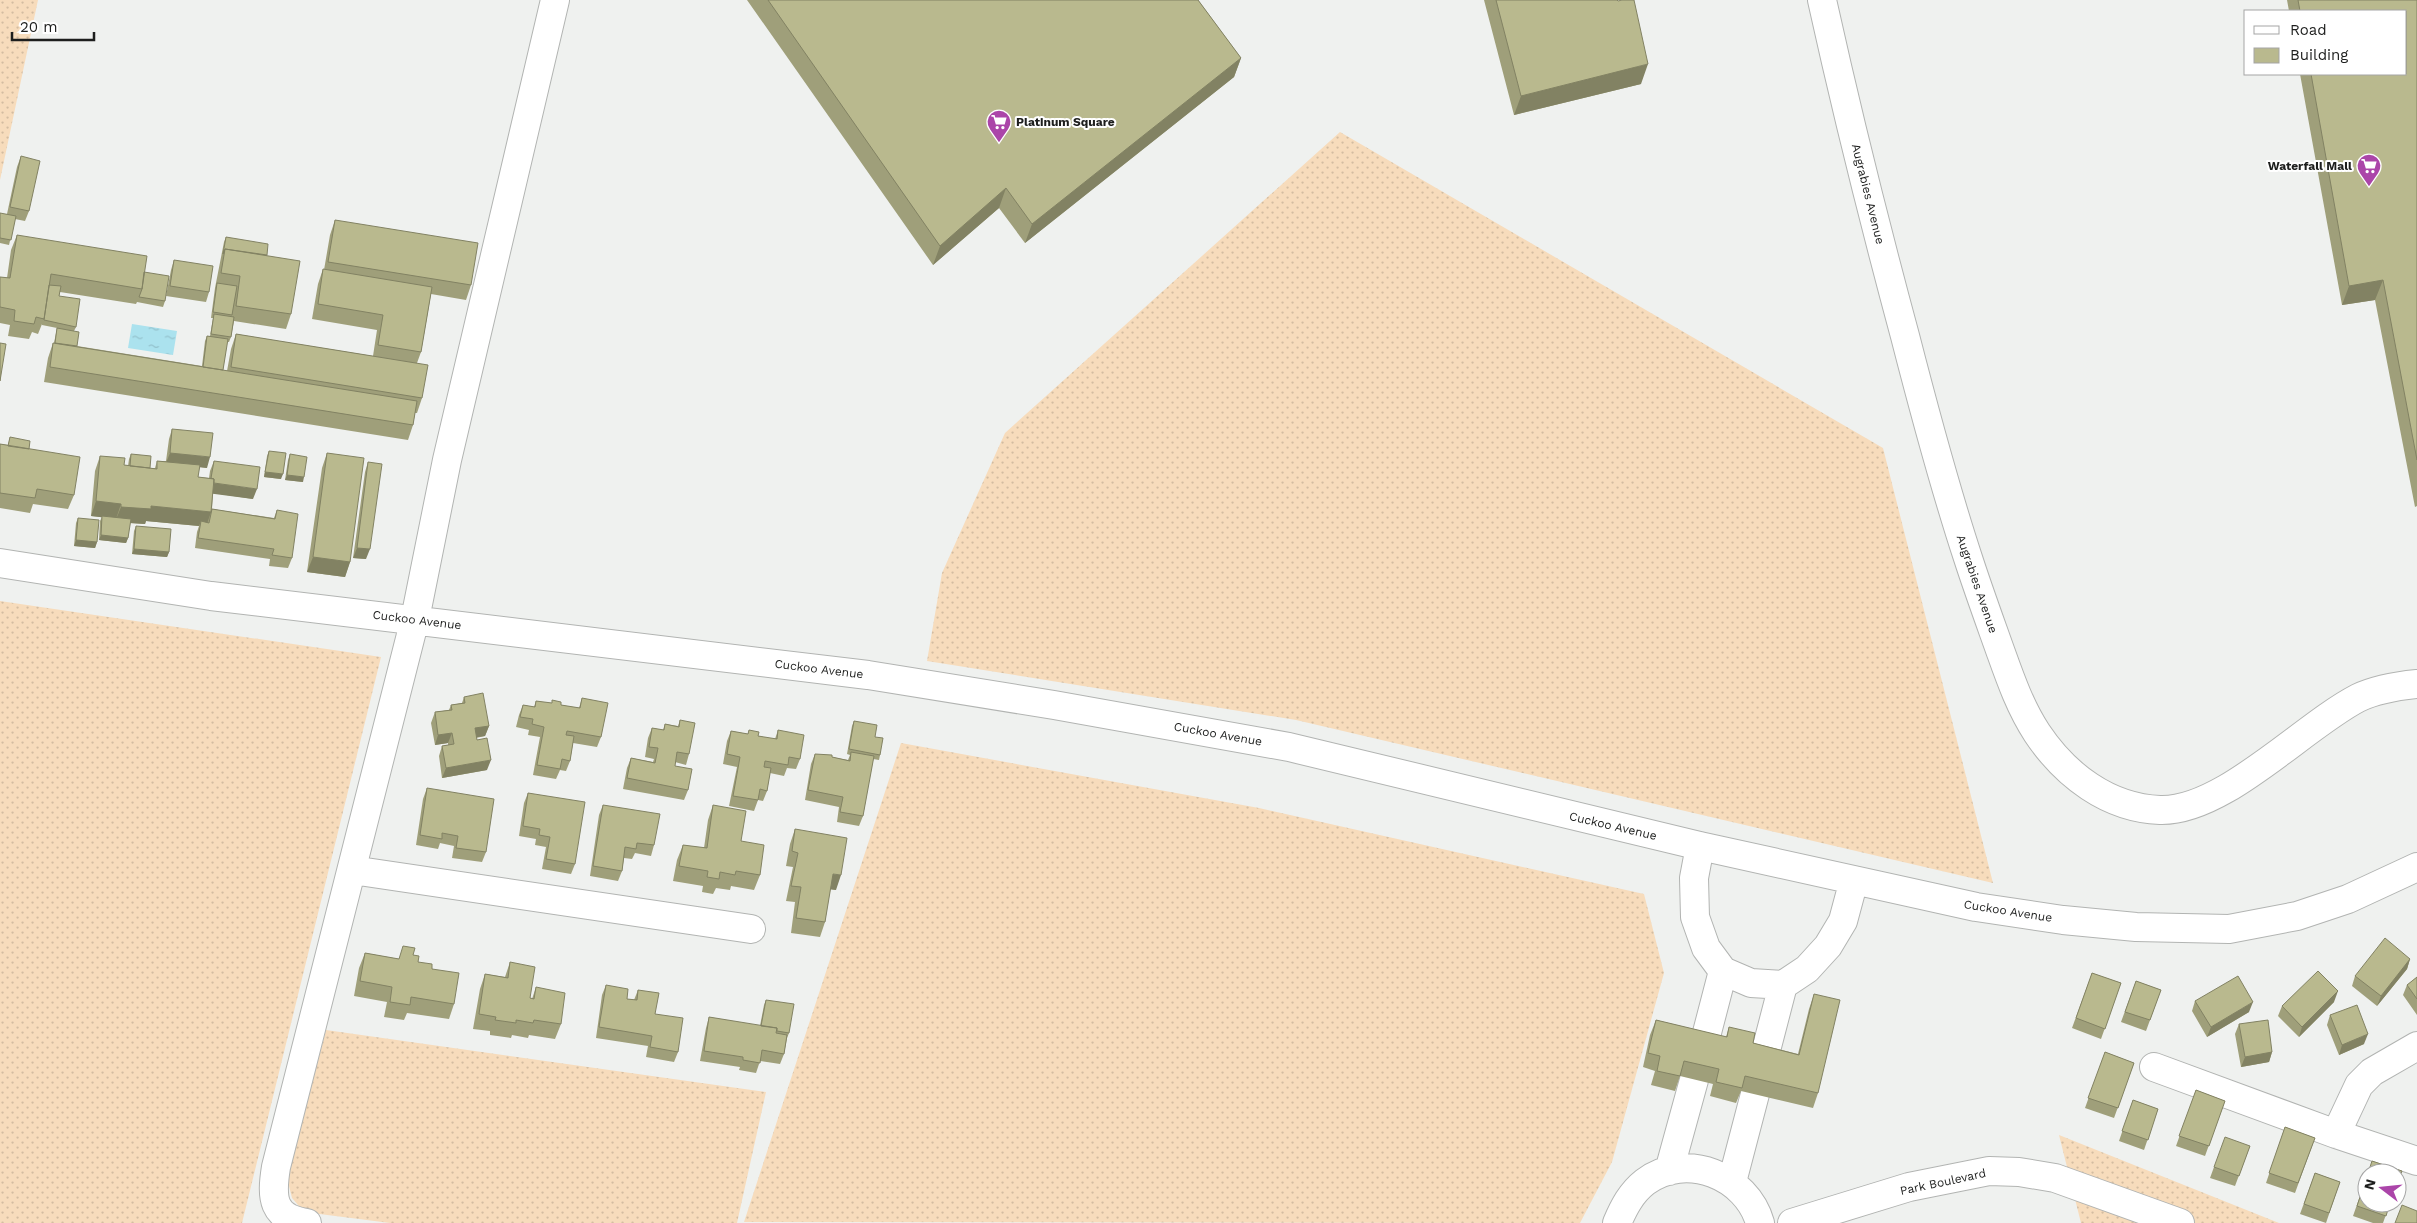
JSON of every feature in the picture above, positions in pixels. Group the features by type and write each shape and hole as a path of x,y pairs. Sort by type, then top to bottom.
{"street":[{"path":"308,1223 284,1216 274,1203 273,1187 414,619 449,451 555,0"},
{"name":"Augrabies Avenue","path":"1822,0 1874,222 1955,518 2015,692 2036,733 2063,767 2088,786 2110,798 2146,809 2163,810 2197,804 2223,791 2262,765 2295,739 2356,699 2375,691 2417,684"},
{"name":"Cuckoo Avenue","path":"0,563 210,596 868,675 1054,705 1289,747 1700,846 1976,907 2063,920 2136,927 2228,928 2296,916 2348,899 2417,867"},
{"path":"1700,846 1694,878 1695,918 1706,948 1723,971 1751,983 1784,985 1807,969 1828,946 1843,921 1854,880"},
{"path":"352,870 751,929"},
{"path":"1703,1048 1723,971"},
{"path":"1763,1062 1784,985"},
{"path":"2336,1134 2358,1085 2372,1072 2417,1046"},
{"path":"2154,1067 2336,1134 2417,1161"},
{"path":"1669,1170 1694,1080"},
{"path":"1732,1182 1755,1094"},
{"path":"1617,1223 1627,1201 1646,1182 1669,1170 1691,1168 1712,1172 1732,1182 1747,1196 1757,1213 1760,1223"},
{"name":"Park Boulevard","path":"1792,1223 1909,1187 1989,1171 2019,1172 2055,1178 2180,1223"}],"shaded area":[{"path":"0,0 38,0 0,180"},
{"path":"1340,132 1883,448 1993,883 1296,720 927,661 942,573 1005,433"},
{"path":"0,601 381,657 242,1223 0,1223"},
{"path":"901,743 1259,808 1644,894 1664,973 1612,1162 1580,1223 744,1222"},
{"path":"326,1030 766,1092 737,1223 390,1223 304,1212 292,1198 287,1178"},
{"path":"2059,1135 2279,1223 2081,1223"}],"water":[{"path":"132,324 177,331 173,355 128,348"}],"building":[{"name":"Platinum Square","path":"768,0 1198,0 1241,58 1032,224 1006,188 940,246"},
{"path":"1496,0 1634,0 1648,64 1521,96"},
{"name":"Waterfall Mall","path":"2298,0 2417,0 2417,460 2383,280 2349,286 2311,75 2407,75 2407,10 2300,10"},
{"path":"21,156 40,161 29,211 10,207"},
{"path":"0,213 16,216 11,240 0,238"},
{"path":"335,220 478,243 471,285 328,262"},
{"path":"17,235 147,256 142,289 51,274 44,319 36,317 34,324 14,321 15,310 0,307 0,277 10,278"},
{"path":"226,237 268,244 267,255 225,249 223,254"},
{"path":"225,249 300,261 291,314 236,306 240,276 221,273"},
{"path":"174,260 213,266 209,292 170,286"},
{"path":"323,269 432,287 421,352 378,345 383,315 318,304"},
{"path":"144,272 169,276 165,301 139,297"},
{"path":"217,283 237,286 232,315 213,312"},
{"path":"49,285 61,286 59,296 80,299 76,327 44,320"},
{"path":"214,314 234,317 231,337 211,334"},
{"path":"57,328 79,332 77,346 55,343"},
{"path":"236,334 428,365 422,398 231,367"},
{"path":"207,336 228,339 223,370 203,367"},
{"path":"0,343 6,344 0,381"},
{"path":"53,343 417,401 413,425 50,367"},
{"path":"172,429 213,433 210,457 170,453"},
{"path":"10,437 30,441 29,449 8,446"},
{"path":"0,444 80,457 74,495 37,489 35,498 0,493"},
{"path":"269,451 286,453 283,474 265,472"},
{"path":"327,453 364,458 350,562 313,557"},
{"path":"131,454 151,456 150,468 130,466"},
{"path":"290,454 307,457 304,477 287,475"},
{"path":"100,456 125,458 124,465 157,469 157,461 200,465 198,477 214,479 211,512 151,506 151,509 121,507 121,504 96,501"},
{"path":"214,461 260,467 257,489 214,483 214,479 211,478"},
{"path":"368,462 382,464 370,549 357,548"},
{"path":"212,509 275,519 277,510 298,514 292,558 272,555 274,549 198,538 201,521 209,523"},
{"path":"102,516 131,519 128,538 101,535"},
{"path":"78,518 99,520 97,542 76,540"},
{"path":"136,526 171,529 169,552 134,549"},
{"path":"483,693 489,726 475,728 477,740 487,738 491,760 446,768 442,746 454,744 452,733 438,735 435,712 452,710 451,705 465,703 464,697"},
{"path":"582,698 608,703 601,737 567,731 566,735 574,736 570,761 562,759 560,769 537,765 544,727 532,724 533,719 520,717 523,705 535,707 536,701 552,703 552,700 561,702 561,705 580,708"},
{"path":"680,720 695,723 689,754 677,752 675,766 692,769 688,790 627,778 631,758 655,763 658,748 649,747 652,728 664,730 665,724 679,727"},
{"path":"854,721 877,725 875,737 883,738 880,755 849,749"},
{"path":"749,730 759,732 758,736 777,739 778,730 804,735 800,759 789,757 788,765 765,761 764,767 771,768 767,791 760,789 758,800 733,796 740,757 727,754 731,731 748,734"},
{"path":"851,752 874,756 863,816 840,812 843,797 808,790 815,754 832,755 832,757 850,761"},
{"path":"427,788 494,799 486,852 456,848 458,836 442,833 442,839 420,835"},
{"path":"528,793 585,802 575,864 546,859 550,837 539,835 540,829 523,826"},
{"path":"603,805 660,814 654,845 637,843 636,849 625,847 622,871 593,866"},
{"path":"713,805 746,811 741,841 764,845 760,875 736,871 735,875 720,872 719,879 707,877 708,871 679,866 683,845 707,848"},
{"path":"795,829 847,838 841,875 833,874 825,922 796,918 801,887 791,886 798,853 792,851"},
{"path":"2385,938 2410,959 2381,996 2355,976"},
{"path":"403,946 415,948 413,955 419,956 418,962 432,964 432,969 459,973 454,1004 411,997 410,1005 390,1002 392,987 360,981 365,953 399,959"},
{"path":"510,962 535,967 530,998 534,999 536,987 565,993 561,1024 534,1020 533,1023 516,1020 516,1023 495,1020 496,1017 479,1014 485,974 508,978"},
{"path":"2318,971 2338,991 2302,1027 2282,1006"},
{"path":"2092,973 2121,983 2105,1029 2076,1018"},
{"path":"2238,976 2253,1002 2211,1027 2195,1001"},
{"path":"2417,977 2417,999 2407,985"},
{"path":"2136,981 2161,990 2150,1020 2125,1012"},
{"path":"606,985 628,989 627,999 637,1000 638,990 659,993 655,1014 683,1018 678,1052 650,1047 652,1036 599,1027"},
{"path":"1814,994 1840,1000 1818,1093 1745,1076 1742,1088 1716,1082 1719,1069 1684,1061 1680,1076 1657,1071 1660,1056 1648,1053 1656,1020 1727,1037 1729,1027 1755,1033 1753,1043 1799,1055"},
{"path":"766,1000 794,1004 789,1033 777,1031 777,1028 761,1026"},
{"path":"2357,1005 2368,1034 2342,1045 2330,1015"},
{"path":"709,1017 777,1028 776,1033 787,1035 784,1054 762,1050 760,1063 743,1060 743,1057 704,1051"},
{"path":"2268,1020 2272,1052 2245,1057 2239,1024"},
{"path":"2105,1052 2134,1063 2118,1108 2088,1098"},
{"path":"2196,1090 2225,1101 2209,1146 2179,1136"},
{"path":"2133,1100 2158,1109 2148,1140 2122,1131"},
{"path":"2285,1127 2315,1138 2298,1183 2269,1173"},
{"path":"2225,1137 2250,1146 2239,1176 2214,1167"},
{"path":"2315,1173 2340,1182 2329,1213 2304,1204"},
{"path":"2407,1207 2417,1211 2417,1223 2395,1223 2399,1213 2407,1213"}],"place":[{"name":"Platinum Square","path":"999,143"},
{"name":"Waterfall Mall","path":"2369,187"}]}
